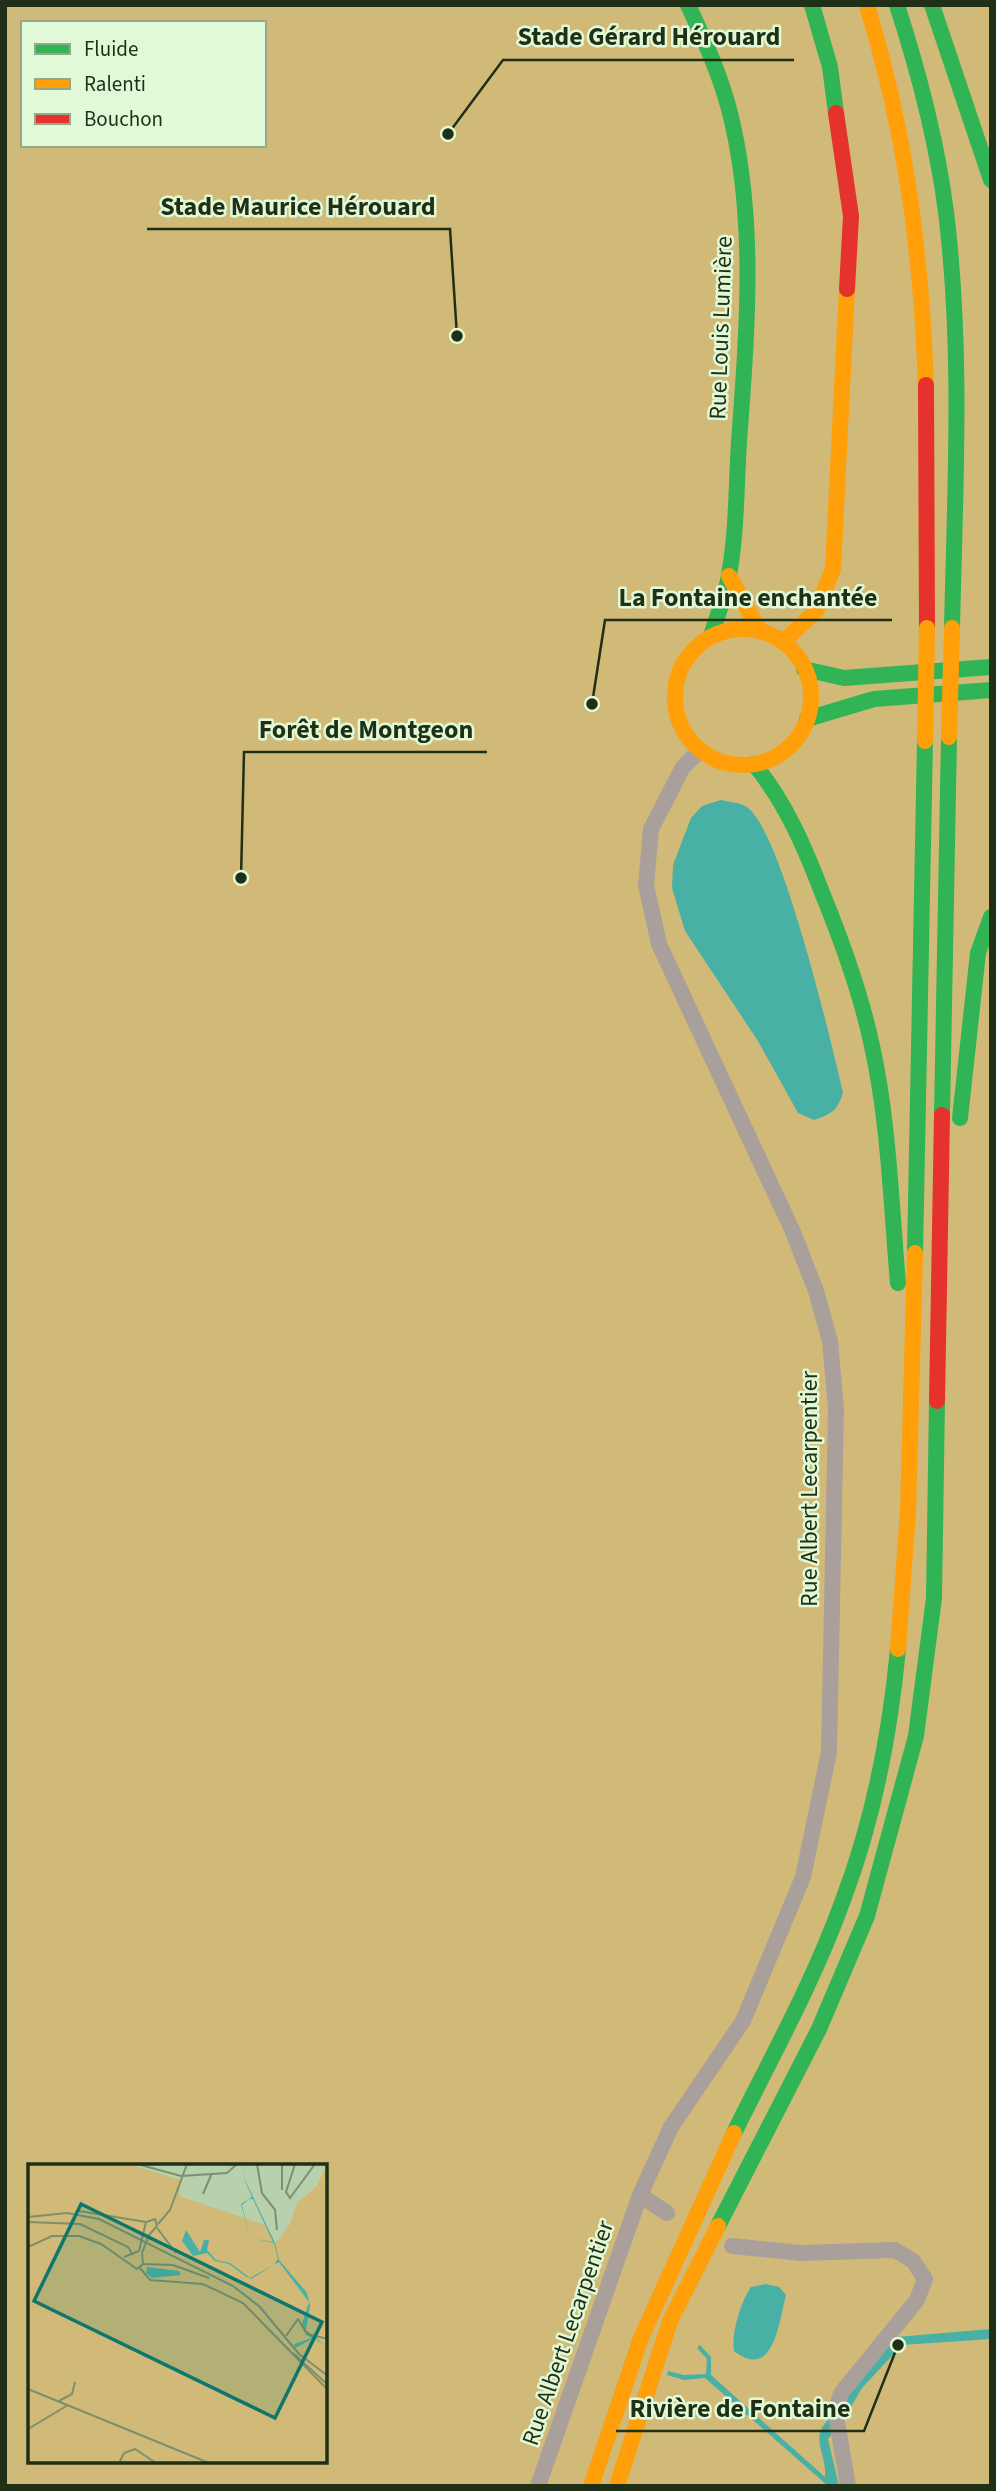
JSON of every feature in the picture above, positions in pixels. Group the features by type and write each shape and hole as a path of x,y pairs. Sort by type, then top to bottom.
{"main road":[{"name":"Rue Louis Lumière","path":"688,5 705,35 727,108 744,190 749,253 749,327 729,576 711,636"},
{"path":"783,642 820,610 833,569 851,229 830,67 812,5"},
{"path":"594,2425 814,1970 853,1872 873,1798 898,1661 911,1417 927,628 927,363 908,174 889,79 867,5"},
{"path":"617,2486 670,2321 819,2029 867,1916 916,1736 934,1598 956,439 951,266 933,146 911,48 897,5"},
{"path":"932,5 943,30 991,180"},
{"path":"729,576 760,631"},
{"path":"807,719 810,685 804,669 783,642 760,631 743,628 711,636 693,650 681,668 675,690 676,712 685,733 700,750 717,760 735,764 754,764 786,749 807,719 834,706 866,698 991,690"},
{"path":"804,669 844,678 991,667"},
{"path":"754,764 782,803 808,857 838,931 865,1015 880,1092 911,1417"},
{"path":"938,1365 967,1034 978,953 991,917"},
{"path":"591,2486 608,2425 670,2266"}],"street":[{"name":"Rue Albert Lecarpentier","path":"538,2486 640,2195 671,2127 748,2009 803,1877 829,1752 836,1409 830,1341 816,1291 793,1232 659,944 646,885 651,829 677,776 700,750"},
{"path":"640,2195 667,2213"},
{"path":"732,2246 801,2253 895,2250 913,2260 925,2280 917,2301 842,2392 835,2410 848,2486"}],"shaded area":[{"path":"5,5 991,5 991,2486 5,2486"}],"water":[{"path":"721,800 747,807 761,824 790,895 804,940 843,1092 833,1111 814,1120 798,1113 758,1041 685,931 672,888 673,865 691,818 702,806"},
{"path":"766,2284 779,2287 786,2295 781,2319 766,2354 758,2359 747,2359 734,2351 738,2318 751,2287"},
{"path":"991,2329 991,2339 902,2345 862,2388 842,2422 839,2408 896,2337"},
{"path":"700,2345 711,2357 711,2375 825,2477 819,2438 832,2416 835,2430 828,2439 839,2486 828,2486 705,2378 684,2380 667,2375 668,2371 684,2375 706,2374 707,2359 697,2348"}],"traffic: fast":[{"path":"688,5 716,69 729,109 744,191 747,233 747,317 735,529 728,580 711,636"},
{"path":"812,5 830,67 836,113"},
{"path":"897,5 932,134 946,212 951,264 956,368 952,628"},
{"path":"932,5 991,180"},
{"path":"804,669 844,678 991,667"},
{"path":"807,719 874,699 991,690"},
{"path":"942,1115 949,737"},
{"path":"915,1253 925,741"},
{"path":"754,764 776,794 802,843 838,932 863,1007 882,1104 898,1283"},
{"path":"960,1118 978,953 991,917"},
{"path":"718,2226 819,2029 867,1916 916,1736 934,1598 937,1401"},
{"path":"734,2133 806,1989 854,1870 879,1777 898,1649"}],"traffic: slow":[{"path":"867,5 892,100 909,193 920,287 926,385"},
{"path":"783,642 816,611 833,569 847,289"},
{"path":"729,576 760,631"},
{"path":"925,741 927,628"},
{"path":"949,737 952,628"},
{"path":"743,629 769,635 791,649 805,671 811,697 805,723 791,745 769,759 743,765 717,759 695,745 681,723 675,697 681,671 695,649 717,635 743,629"},
{"path":"898,1649 908,1512 915,1253"},
{"path":"591,2486 641,2338 734,2133"},
{"path":"617,2486 670,2321 718,2226"}],"traffic: jam":[{"path":"836,113 851,216 847,289"},
{"path":"926,385 927,628"},
{"path":"937,1401 942,1115"}],"place":[{"name":"Stade Gérard Hérouard","path":"448,134"},
{"name":"Stade Maurice Hérouard","path":"457,336"},
{"name":"La Fontaine enchantée","path":"592,704"},
{"name":"Forêt de Montgeon","path":"241,878"},
{"name":"Rivière de Fontaine","path":"898,2345"}]}
